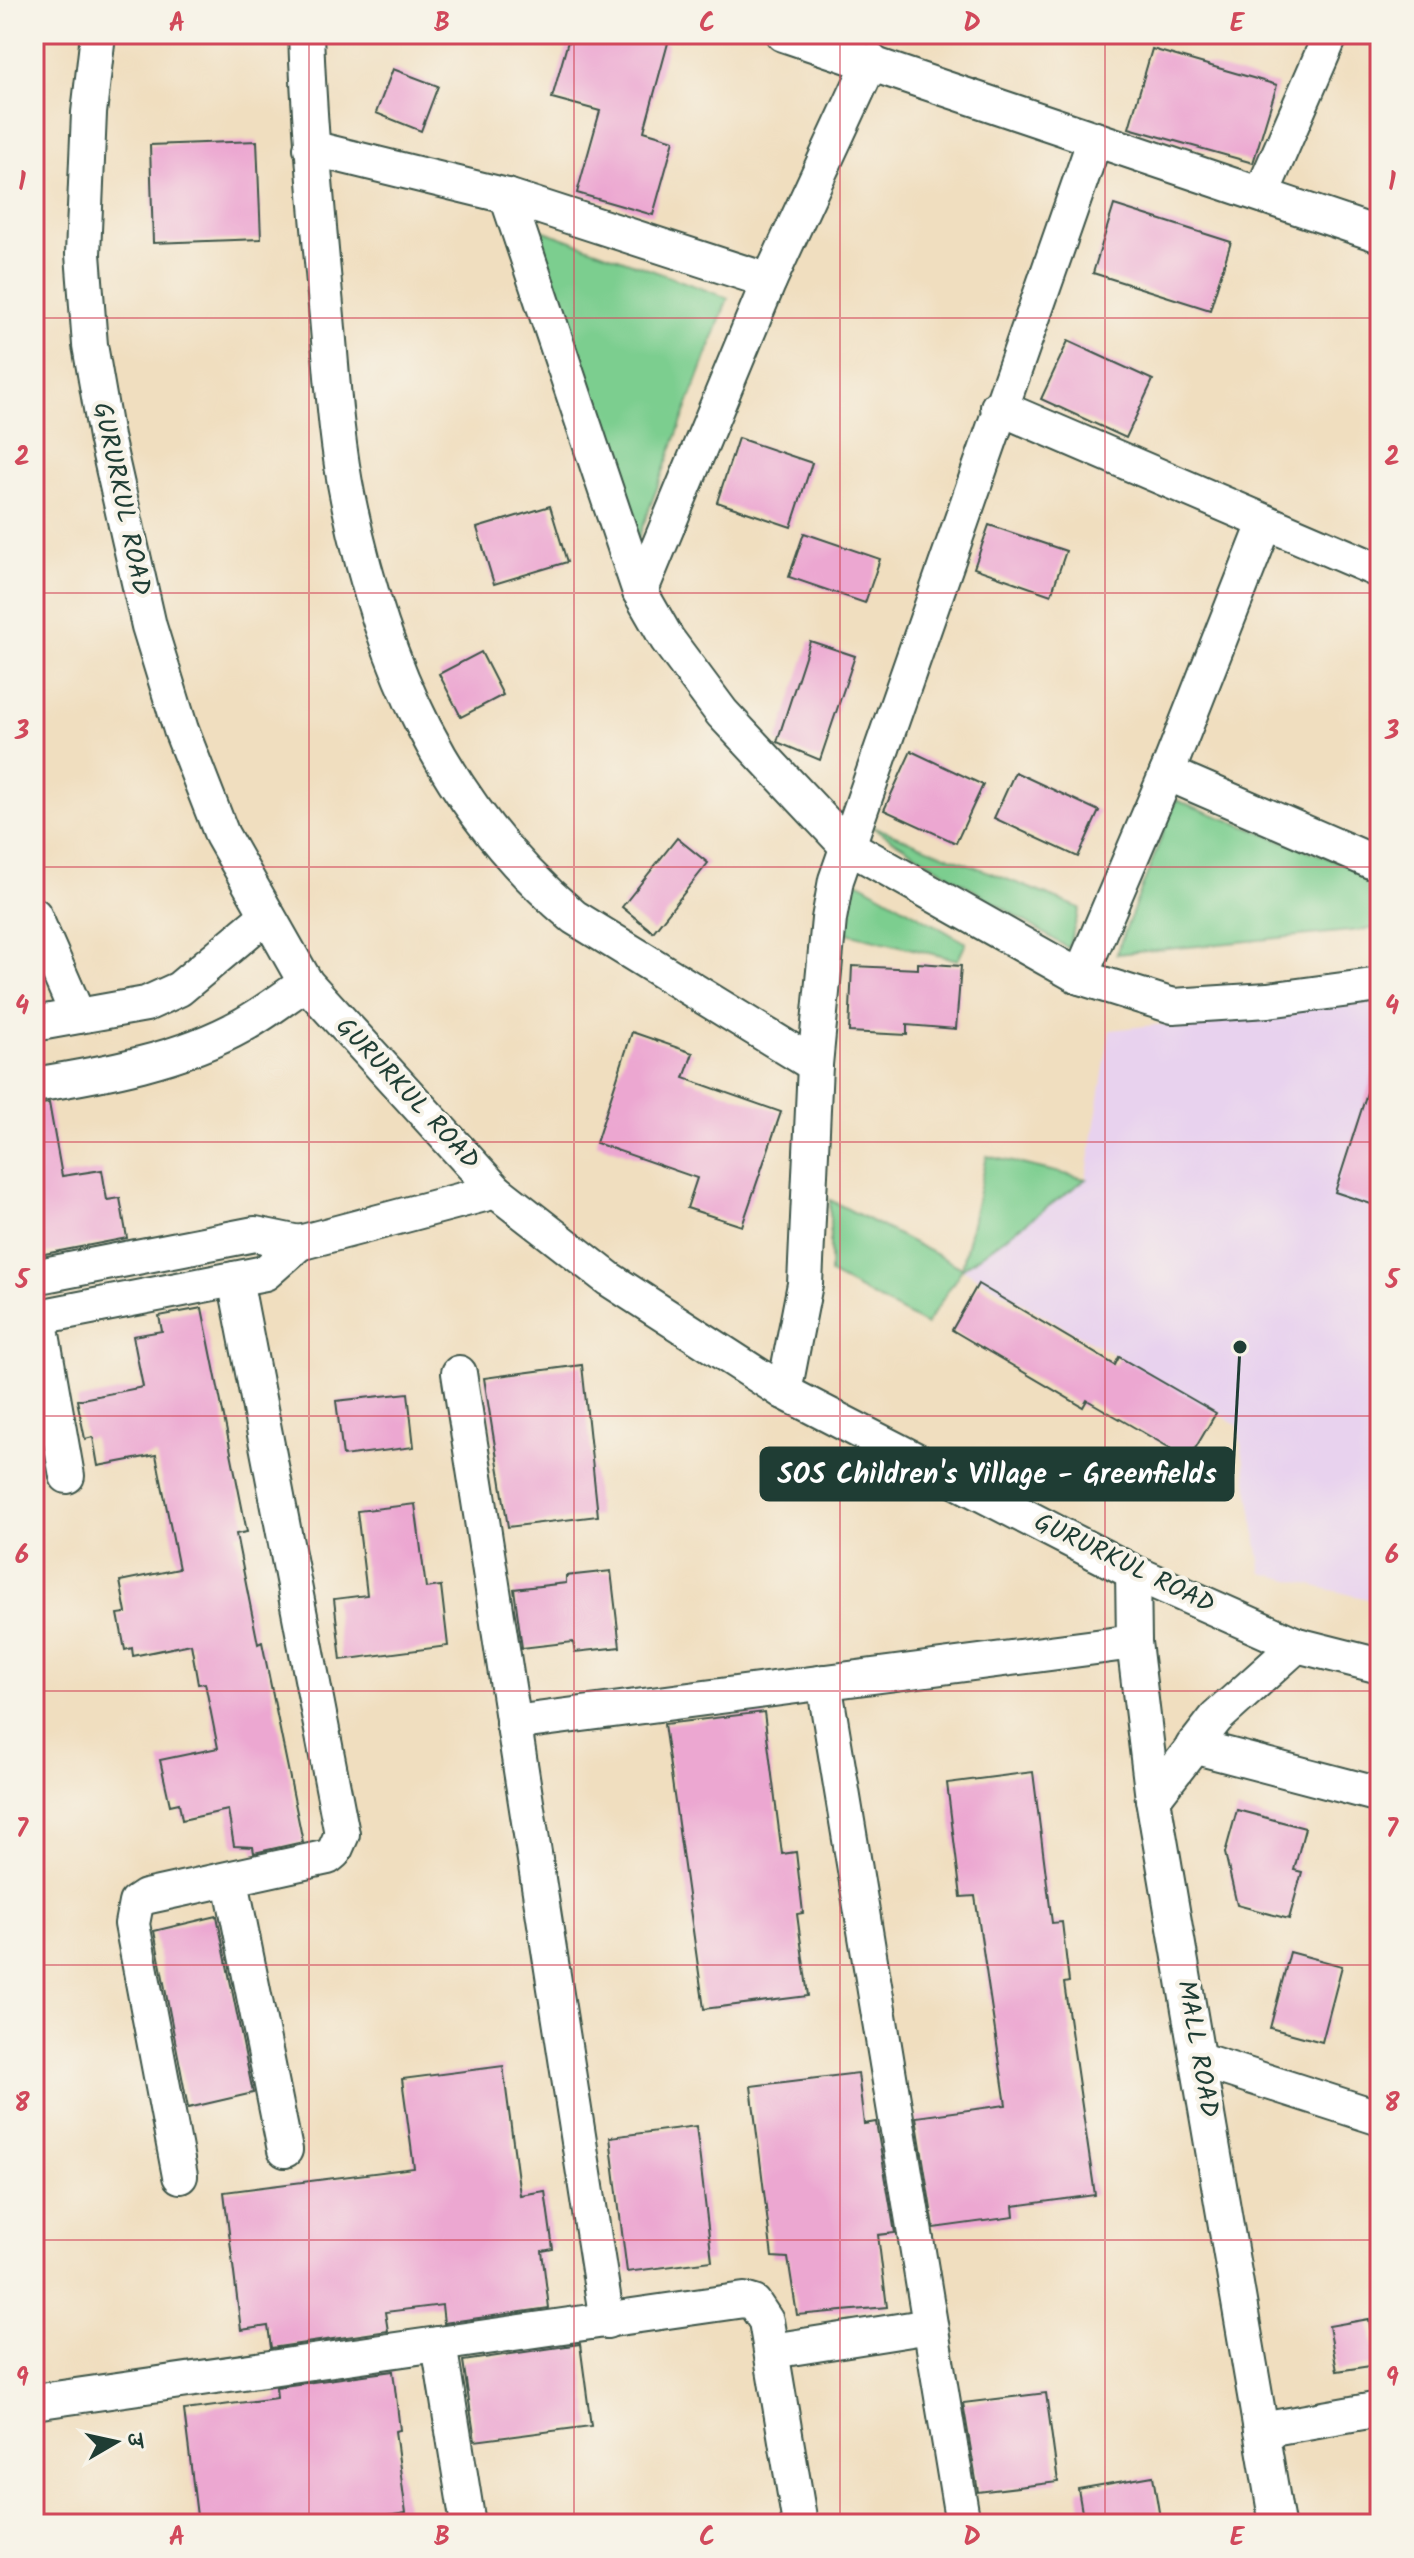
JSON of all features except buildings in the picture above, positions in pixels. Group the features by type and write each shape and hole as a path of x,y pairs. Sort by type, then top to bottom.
{"street":[{"name":"GURURKUL ROAD","path":"98,34 89,113 83,254 90,345 106,437 149,626 181,730 222,835 306,983 496,1191 609,1279 784,1392 1133,1572 1297,1645 1380,1666"},
{"path":"306,34 311,148 339,440 348,500 387,644 424,734 506,851 541,890 574,917 815,1065"},
{"path":"783,34 871,61 1380,235"},
{"path":"1262,193 1331,34"},
{"path":"640,592 769,281 871,61"},
{"path":"784,1392 805,1284 815,1065 829,919 846,845 1095,139"},
{"path":"311,148 507,196 769,281"},
{"path":"507,196 640,592 667,639 722,713 846,845 1080,977 1173,1006 1268,1000 1380,985"},
{"path":"998,407 1380,571"},
{"path":"1080,977 1167,773 1265,524"},
{"path":"1167,773 1380,865"},
{"path":"34,915 78,1016"},
{"path":"34,1024 146,1004 179,989 266,916"},
{"path":"34,1085 152,1059 203,1043 242,1025 306,983"},
{"path":"34,1277 255,1234 299,1243 496,1191"},
{"path":"67,1476 36,1317 265,1273 299,1243"},
{"path":"180,2176 132,1913 136,1903 145,1897 231,1881 328,1857 334,1852 342,1834 235,1279"},
{"path":"459,1373 607,2321"},
{"name":"MALL ROAD","path":"1133,1572 1134,1642 1153,1799 1277,2524"},
{"path":"513,1723 1134,1642"},
{"path":"1153,1799 1216,1718 1297,1645"},
{"path":"824,1682 963,2524"},
{"path":"1193,1746 1380,1795"},
{"path":"231,1881 285,2150"},
{"path":"1200,2060 1380,2118"},
{"path":"34,2402 744,2300 754,2303 762,2313 772,2351 800,2524"},
{"path":"772,2351 930,2326"},
{"path":"439,2344 468,2524"},
{"path":"1261,2430 1380,2409"}],"shaded area":[{"path":"1380,1000 1380,1602 1262,1573 1238,1425 962,1269 1086,1179 1110,1030"}],"green space":[{"path":"539,229 728,298 632,555"},
{"path":"1176,800 1380,878 1380,928 1116,954"},
{"path":"867,824 1080,908 1068,948"},
{"path":"856,880 966,943 958,960 847,933"},
{"path":"987,1156 1086,1179 962,1269 926,1325 830,1274 830,1200 962,1268"}],"place":[{"name":"SOS Children's Village - Greenfields","path":"1240,1347"}]}
